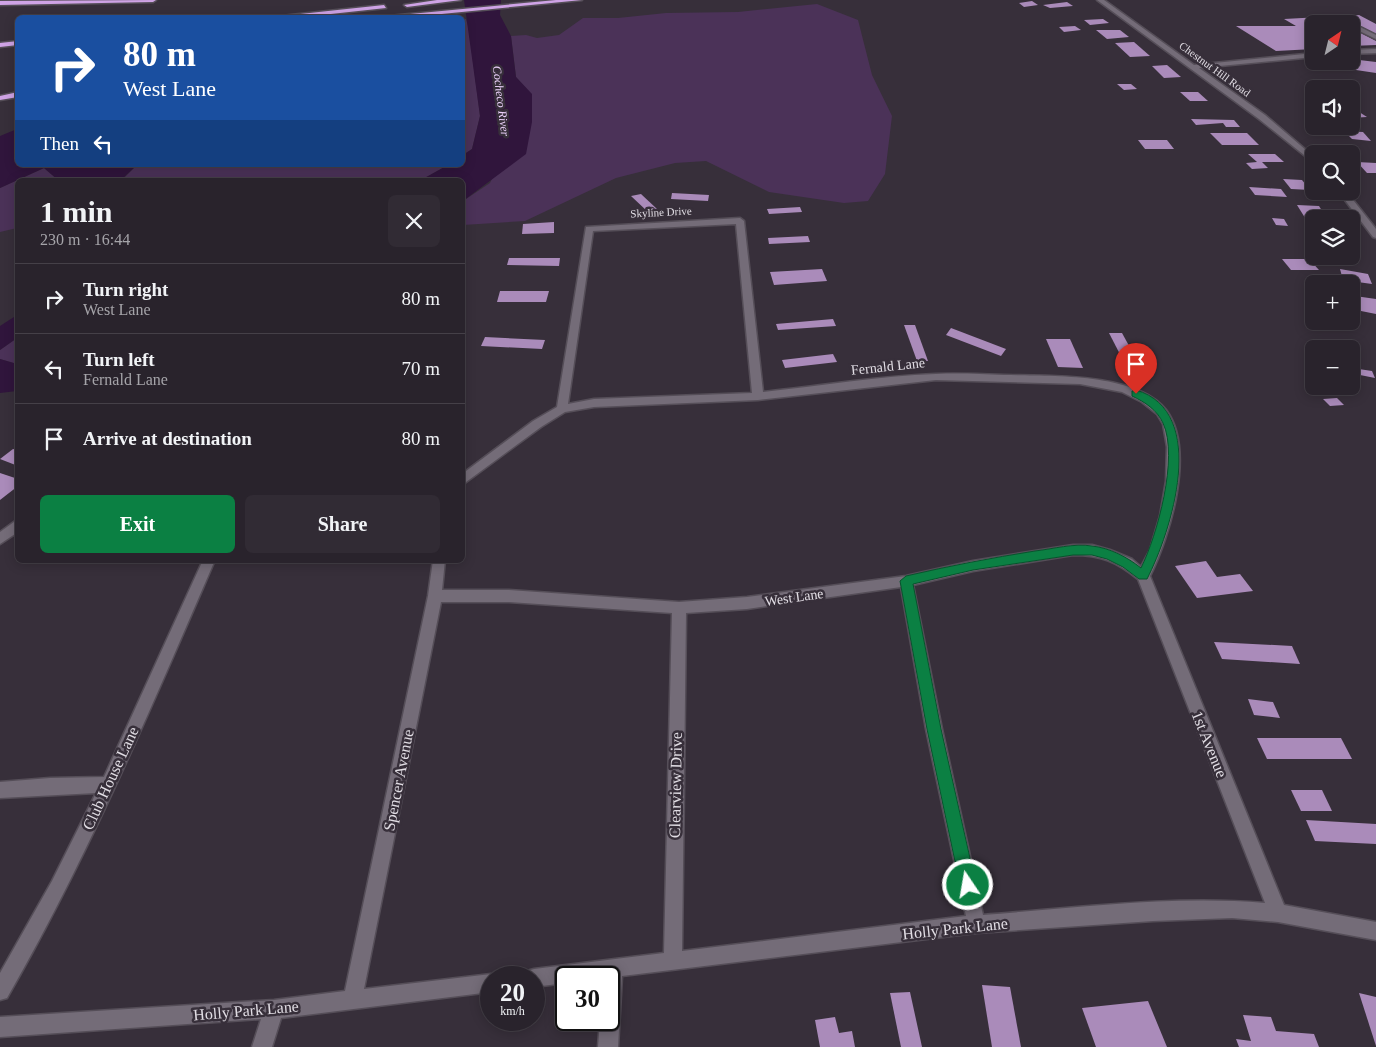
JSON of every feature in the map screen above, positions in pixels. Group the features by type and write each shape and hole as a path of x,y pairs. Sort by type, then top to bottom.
{"highway":[{"path":"25,0 44,2"},
{"path":"0,3 153,0"},
{"path":"398,6 458,0"},
{"path":"410,15 579,0"},
{"path":"296,15 388,6"},
{"path":"436,15 450,12"},
{"path":"0,45 15,43"},
{"path":"0,98 13,95"}],"street":[{"name":"Chestnut Hill Road","path":"1100,0 1190,67 1262,117 1305,153"},
{"path":"1360,29 1376,37"},
{"path":"1360,52 1376,51"},
{"path":"1190,67 1305,56"},
{"path":"1349,200 1376,235"},
{"name":"Skyline Drive","path":"562,408 589,229 619,226 740,221 758,396"},
{"name":"Fernald Lane","path":"465,479 537,424 562,408 594,403 758,396 936,377 1080,380 1125,388 1146,399 1161,411 1169,424 1173,447 1172,481 1166,516 1156,550 1143,576"},
{"path":"0,539 15,526"},
{"name":"West Lane","path":"435,596 509,596 679,608 747,603 906,581 973,566 1073,550 1092,550 1110,555 1127,564 1143,576"},
{"name":"Club House Lane","path":"0,991 34,935 70,864 208,563"},
{"name":"Spencer Avenue","path":"353,999 435,596 439,563"},
{"name":"1st Avenue","path":"1143,576 1278,912"},
{"path":"906,581 936,739 976,924"},
{"name":"Clearview Drive","path":"673,961 679,608"},
{"path":"0,790 107,784"},
{"name":"Holly Park Lane","path":"620,968 976,924 1153,912 1232,909 1278,912 1376,931"},
{"name":"Holly Park Lane","path":"0,1027 274,1009 480,984"},
{"path":"262,1047 274,1009"},
{"path":"608,1047 609,1031"}],"shaded area":[{"path":"817,4 858,20 872,75 892,116 885,174 868,201 844,203 769,192 706,161 675,163 616,178 525,221 465,225 465,200 490,183 532,95 516,77 511,36 526,35 537,38 559,35 583,18 618,18 666,13 738,12"},
{"path":"465,19 469,30 480,116 472,149 465,154"},
{"path":"135,167 444,167 425,178 124,178"},
{"path":"44,168 56,178 22,178"},
{"path":"15,181 15,228 0,232 0,188"},
{"path":"15,339 15,363 0,359 0,350"}],"water":[{"name":"Cocheco River","path":"464,0 501,0 500,15 511,36 516,77 532,94 532,122 526,154 465,200 465,178 425,178 444,167 465,167 465,154 472,149 480,116"},
{"path":"15,130 15,167 135,167 123,178 56,178 44,168 22,178 15,178 15,181 0,188 0,136"},
{"path":"15,316 15,339 0,350 0,326"},
{"path":"0,359 15,363 15,391 0,393"}],"building":[{"path":"1032,1 1038,5 1024,7 1019,3"},
{"path":"1067,2 1073,6 1050,8 1043,5"},
{"path":"1360,16 1376,24 1376,34 1360,26"},
{"path":"1305,18 1305,49 1276,51 1236,26 1296,26 1284,19"},
{"path":"1103,19 1109,23 1090,25 1084,20"},
{"path":"1075,26 1081,30 1064,32 1059,27"},
{"path":"1096,30 1120,30 1129,37 1107,39"},
{"path":"1360,33 1376,41 1376,45 1360,46"},
{"path":"1134,42 1150,56 1130,57 1115,43"},
{"path":"1360,60 1376,62 1376,73 1356,70 1360,70"},
{"path":"1167,65 1181,77 1164,78 1152,66"},
{"path":"1117,84 1131,84 1137,89 1124,90"},
{"path":"1180,92 1198,92 1208,101 1190,101"},
{"path":"1360,112 1367,117 1360,117"},
{"path":"1191,119 1234,120 1240,127 1226,127 1223,123 1196,125"},
{"path":"1360,132 1363,132 1371,141 1352,139 1348,135 1360,135"},
{"path":"1210,133 1247,133 1259,145 1222,145"},
{"path":"1138,140 1167,140 1174,149 1145,149"},
{"path":"1248,154 1275,154 1284,162 1262,162 1268,168 1252,169 1246,163 1257,162"},
{"path":"1360,162 1376,163 1376,173 1367,173 1360,165"},
{"path":"1283,179 1302,180 1305,184 1305,190 1291,189"},
{"path":"1249,187 1281,189 1287,197 1255,195"},
{"path":"672,193 709,195 708,201 671,199"},
{"path":"641,194 657,209 648,212 631,196"},
{"path":"1297,205 1319,206 1321,210 1305,210 1305,218"},
{"path":"800,207 802,212 769,214 767,209"},
{"path":"1272,218 1284,219 1288,226 1276,225"},
{"path":"554,222 554,233 522,234 523,224"},
{"path":"808,236 810,242 769,244 768,238"},
{"path":"509,258 560,258 559,266 507,265"},
{"path":"1282,259 1305,259 1305,265 1314,265 1319,270 1291,270"},
{"path":"822,269 827,281 774,285 770,272"},
{"path":"1340,269 1368,274 1372,284 1360,282 1360,275 1342,275"},
{"path":"500,291 549,291 546,302 497,302"},
{"path":"1360,297 1376,299 1376,314 1361,311"},
{"path":"833,319 836,326 778,330 776,324"},
{"path":"904,325 915,325 928,361 917,361"},
{"path":"951,328 1006,349 1001,356 946,335"},
{"path":"1109,333 1122,333 1139,364 1125,364"},
{"path":"485,337 545,340 542,349 481,346"},
{"path":"1046,339 1070,339 1083,368 1058,367"},
{"path":"833,354 837,362 785,368 782,360"},
{"path":"1360,369 1372,371 1375,378 1360,375"},
{"path":"1337,398 1344,405 1330,406 1323,399"},
{"path":"13,449 15,449 15,465 0,459"},
{"path":"0,473 15,478 15,488 0,500"},
{"path":"1206,561 1217,577 1240,574 1253,591 1197,598 1175,566"},
{"path":"1214,642 1292,646 1300,664 1222,659"},
{"path":"1248,699 1273,702 1280,718 1254,715"},
{"path":"1257,738 1341,738 1352,759 1267,759"},
{"path":"1291,790 1322,790 1332,811 1301,811"},
{"path":"1306,820 1376,824 1376,844 1315,841"},
{"path":"982,985 1010,987 1021,1047 992,1047"},
{"path":"910,992 922,1047 901,1047 890,993"},
{"path":"1359,993 1376,997 1376,1046"},
{"path":"1148,1001 1167,1047 1096,1047 1082,1008"},
{"path":"1243,1015 1271,1017 1276,1031 1314,1034 1319,1047 1239,1047 1236,1039 1251,1041"},
{"path":"835,1017 839,1033 852,1031 855,1047 820,1047 815,1020"}],"route":[{"path":"968,885 934,729 906,581 973,566 1073,550 1092,550 1110,555 1127,564 1143,576 1156,550 1166,516 1172,481 1173,447 1169,424 1161,411 1136,394"}]}
